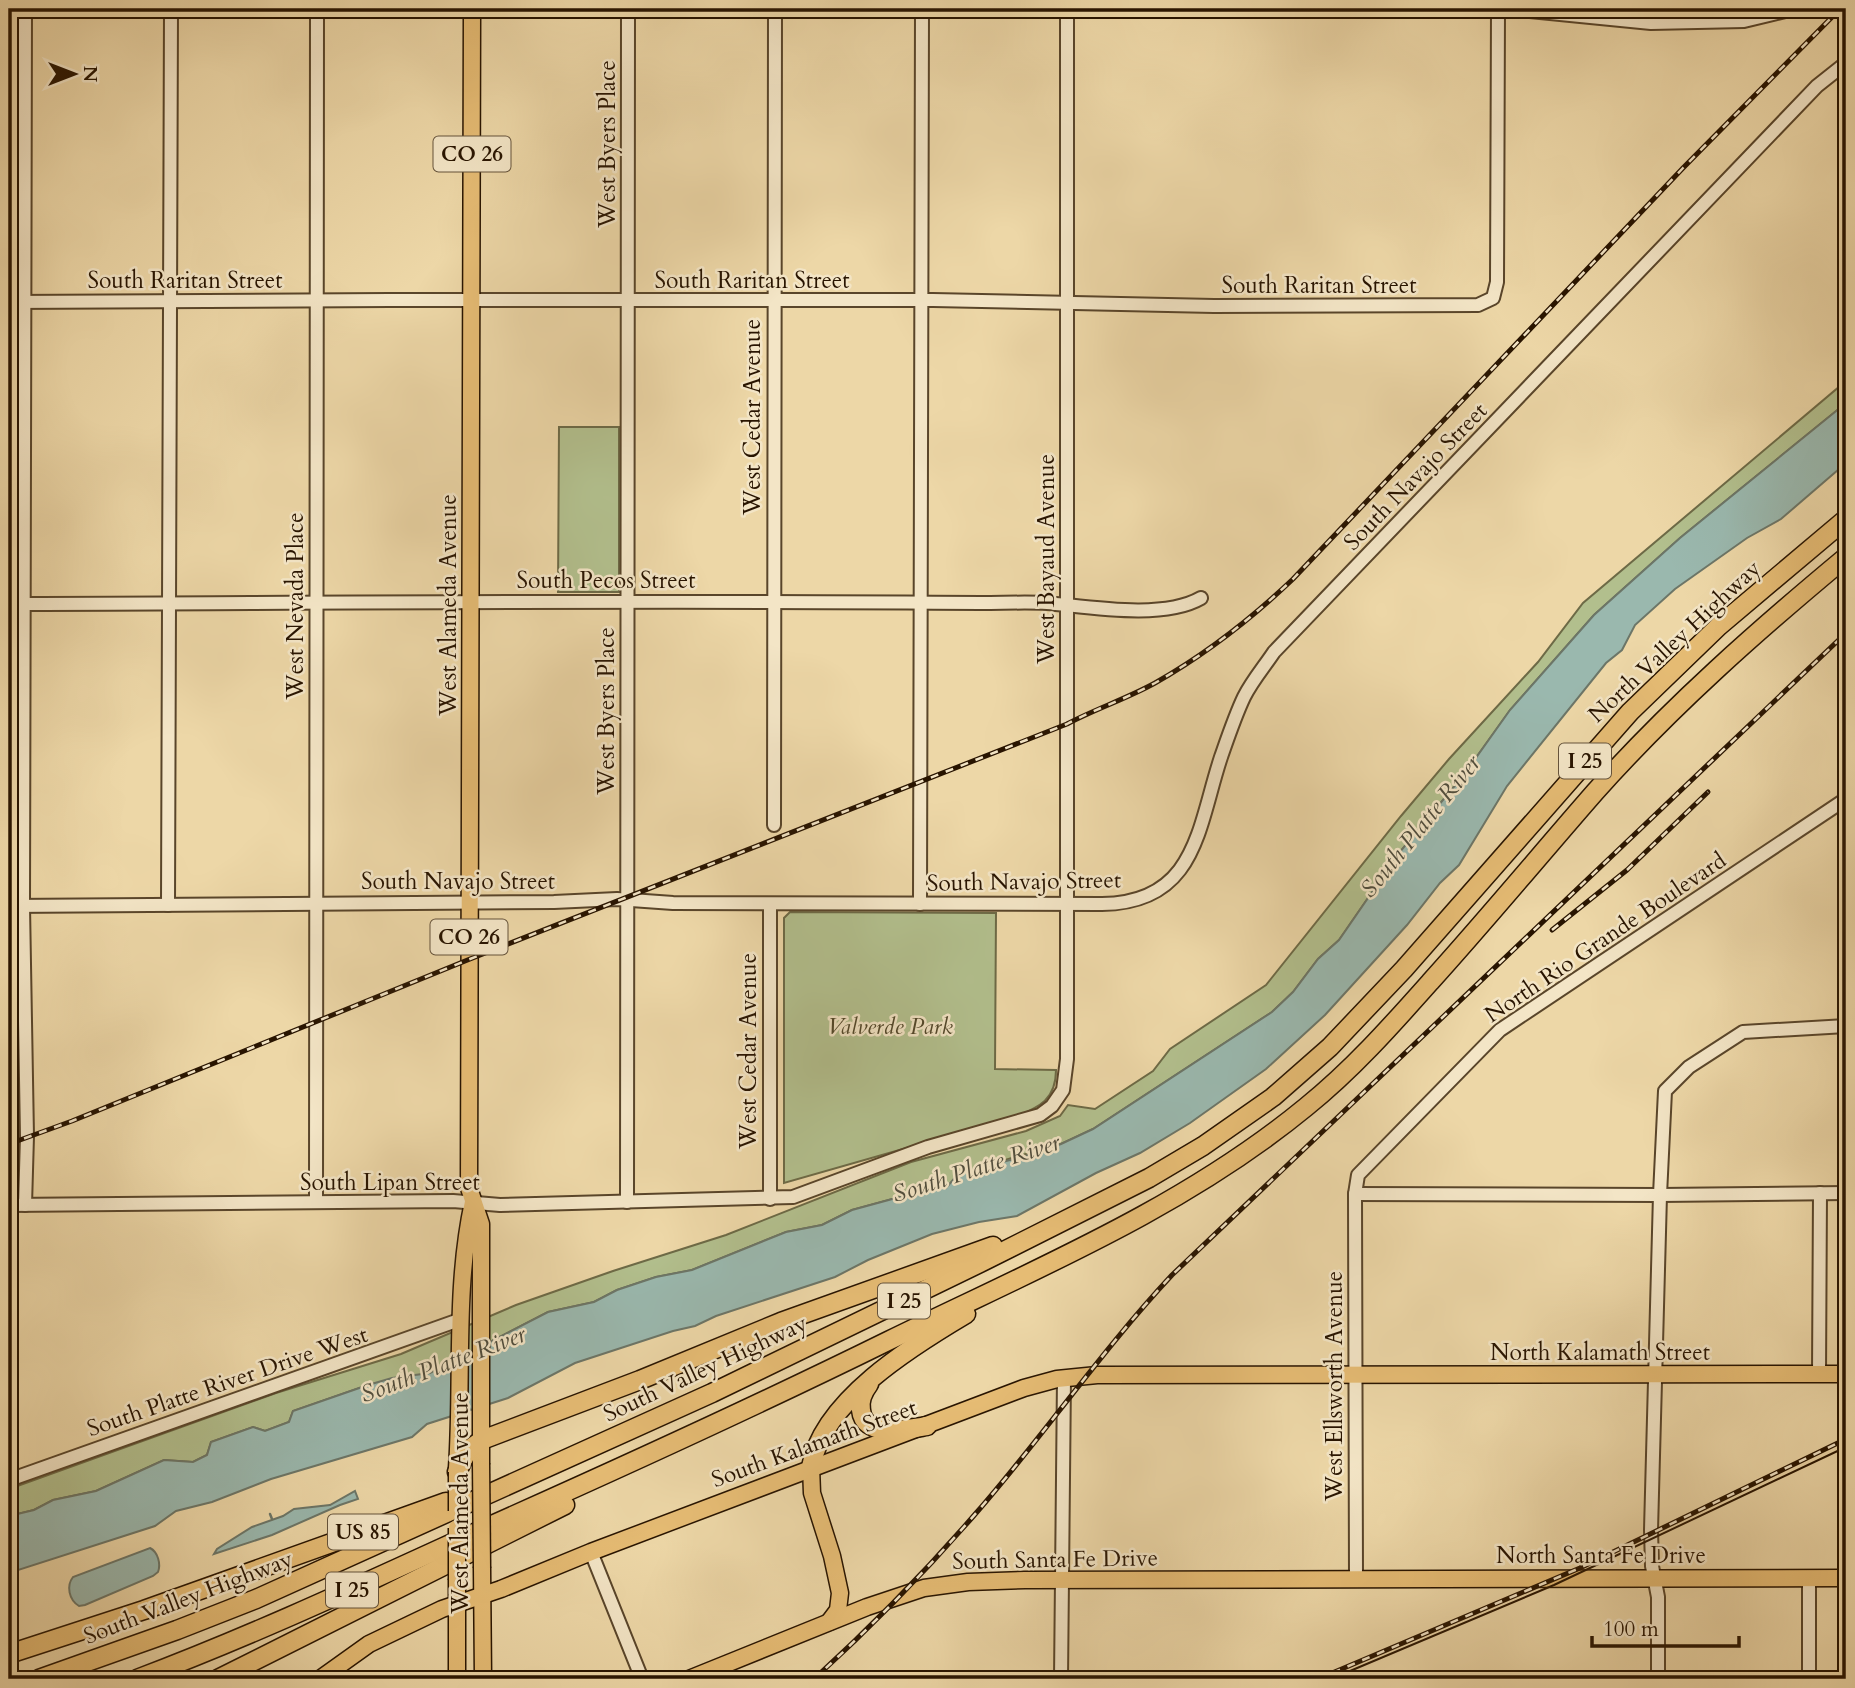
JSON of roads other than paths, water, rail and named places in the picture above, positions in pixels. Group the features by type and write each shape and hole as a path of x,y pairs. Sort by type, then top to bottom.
{"highway":[{"name":"North Valley Highway","path":"1350,1027 1639,702 1719,626 1846,519"},
{"name":"I 25","path":"136,1679 331,1600 725,1420 1042,1267 1164,1202 1233,1161 1305,1109 1356,1062 1664,718 1726,658 1846,557"},
{"name":"South Valley Highway","path":"40,1679 256,1599 712,1394 844,1331 1167,1168 1240,1122 1294,1080 1350,1027"},
{"path":"457,1472 464,1455 482,1440 782,1322 979,1251 1094,1205"},
{"path":"811,1467 818,1443 829,1423 849,1399 872,1379 924,1340 1042,1267"},
{"path":"872,1379 861,1401 861,1412 865,1421 875,1428 928,1426"},
{"name":"US 85","path":"9,1654 144,1611 430,1508 712,1394"},
{"path":"218,1679 635,1470 725,1420"}],"main road":[{"name":"West Alameda Avenue","path":"472,9 469,1188 481,1224 483,1679"},
{"name":"West Alameda Avenue","path":"457,1679 459,1320 465,1250 473,1202"},
{"name":"North Kalamath Street","path":"1354,1376 1846,1374"},
{"name":"South Kalamath Street","path":"320,1679 375,1640 457,1603 1024,1388 1064,1378 1097,1375 1354,1376"},
{"path":"811,1467 812,1493 832,1556 839,1593 838,1611 829,1622"},
{"name":"North Santa Fe Drive","path":"1356,1578 1846,1577"},
{"name":"South Santa Fe Drive","path":"689,1679 867,1607 931,1587 985,1581 1356,1578"}],"street":[{"path":"24,9 23,906 27,1136 24,1205"},
{"path":"168,905 171,9"},
{"name":"West Nevada Place","path":"316,1202 317,9"},
{"name":"West Byers Place","path":"627,1202 628,9"},
{"name":"West Cedar Avenue","path":"774,825 775,9"},
{"path":"920,904 922,9"},
{"name":"West Bayaud Avenue","path":"770,1199 793,1197 928,1147 1034,1118 1052,1106 1063,1090 1066,1074 1067,904 1067,9"},
{"name":"South Raritan Street","path":"9,302 922,300 1068,304 1484,304 1493,298 1498,273 1498,9"},
{"path":"1510,9 1651,23 1744,21 1794,9"},
{"name":"South Navajo Street","path":"9,906 469,903 627,899 656,903 1110,904 1135,899 1157,889 1181,870 1199,838 1221,759 1245,695 1274,652 1817,86 1846,63"},
{"name":"South Pecos Street","path":"9,604 775,601 1046,603 1091,609 1168,609 1189,605 1201,598"},
{"name":"North Rio Grande Boulevard","path":"1355,1194 1358,1175 1500,1030 1846,799"},
{"name":"West Cedar Avenue","path":"770,904 770,1199"},
{"path":"1658,1679 1658,1597 1651,1559 1651,1533 1665,1091 1689,1067 1743,1032 1846,1026"},
{"path":"1819,1374 1820,1193"},
{"path":"1355,1194 1846,1193"},
{"name":"West Ellsworth Avenue","path":"1355,1194 1356,1578"},
{"name":"South Lipan Street","path":"9,1205 473,1202 500,1205 770,1199"},
{"name":"South Platte River Drive West","path":"9,1480 459,1320"},
{"path":"1062,1679 1064,1378"},
{"path":"591,1552 642,1679"},
{"path":"1809,1577 1809,1679"}],"water":[{"path":"1846,403 1846,463 1781,519 1747,538 1675,589 1635,625 1622,650 1606,663 1507,786 1459,865 1440,883 1407,925 1325,1015 1266,1069 1190,1123 1140,1153 1096,1173 1017,1216 932,1234 868,1260 835,1277 716,1316 695,1326 575,1363 508,1398 427,1424 412,1437 271,1479 212,1502 176,1511 155,1526 9,1573 9,1516 34,1510 53,1500 96,1491 164,1460 193,1462 207,1455 211,1442 253,1427 265,1431 289,1422 293,1411 368,1385 392,1378 430,1373 548,1312 594,1302 617,1290 656,1277 692,1270 786,1232 822,1225 852,1210 907,1195 935,1182 946,1188 959,1173 1026,1156 1093,1129 1272,1012 1293,992 1318,959 1339,940 1399,853 1463,776 1510,710 1594,615 1680,538"},
{"path":"355,1491 358,1499 272,1535 214,1554 217,1549 252,1527 283,1516 294,1509 330,1505"},
{"path":"150,1548 157,1555 159,1562 158,1572 153,1576 85,1605 79,1606 71,1597 69,1589 73,1577"}],"waterway":[{"path":"270,1514 272,1519"}],"tram line":[{"path":"1331,1679 1554,1585 1846,1447"}],"railway":[{"path":"9,1144 1067,724 1144,689 1174,672 1227,635 1293,579 1683,168 1840,9"},
{"path":"814,1679 898,1598 958,1534 1121,1333 1172,1275 1846,633"},
{"path":"1552,930 1627,870 1708,792"},
{"path":"1318,1679 1580,1568 1846,1439"}],"water label":[{"name":"South Platte River","path":"1420,826"},
{"name":"South Platte River","path":"976,1168"},
{"name":"South Platte River","path":"443,1364"}],"park label":[{"name":"Valverde Park","path":"890,1026"}]}
